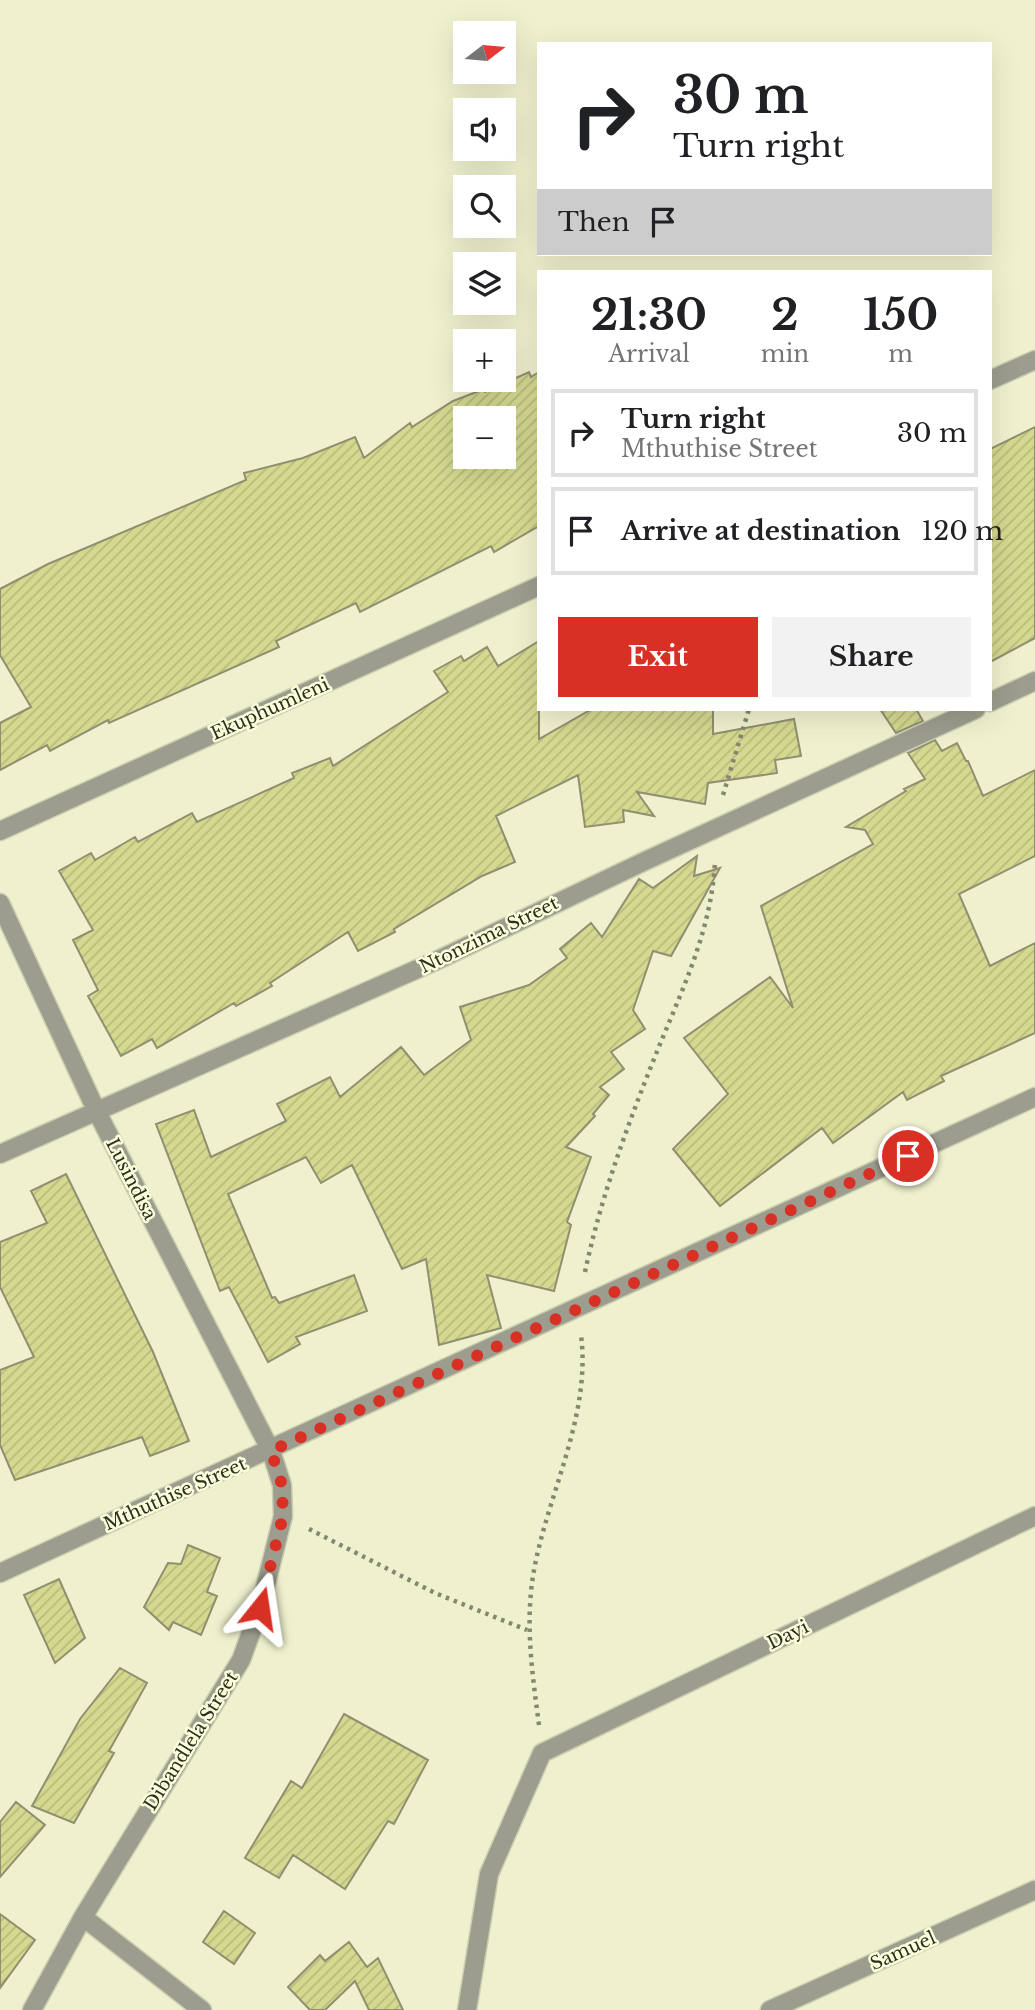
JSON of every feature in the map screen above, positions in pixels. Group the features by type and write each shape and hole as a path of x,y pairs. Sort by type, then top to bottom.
{"street":[{"path":"992,379 1035,360"},
{"name":"Ekuphumleni","path":"0,831 537,587"},
{"path":"992,701 1035,681"},
{"name":"Ntonzima Street","path":"0,1154 440,959 972,711"},
{"name":"Lusindisa","path":"0,903 96,1110 271,1451"},
{"name":"Mthuthise Street","path":"0,1573 271,1451 1035,1097"},
{"name":"Dibandlela Street","path":"32,2010 83,1917 242,1660 260,1608 283,1516 282,1485 271,1451"},
{"name":"Dayi","path":"542,1754 1035,1516"},
{"path":"467,2010 489,1874 542,1754"},
{"name":"Samuel","path":"771,2010 1035,1890"},
{"path":"83,1917 201,2010"}],"path":[{"path":"542,1754 527,1630 534,1566 583,1394 584,1359 578,1307 595,1225 647,1077 703,938 714,890 712,831 748,711"},
{"path":"283,1516 435,1593 527,1630"}],"building":[{"path":"529,372 531,377 537,373 537,527 494,552 491,546 360,612 356,603 276,641 279,647 109,723 108,720 50,751 47,745 0,770 0,723 31,707 0,655 0,589 48,564 246,480 244,473 303,458 355,437 364,458 410,423 412,427 453,401 476,392 516,392 516,378"},
{"path":"1035,427 1035,638 992,661 992,448"},
{"path":"537,642 539,739 588,711 713,711 713,734 794,719 801,756 775,760 777,773 708,783 705,804 637,792 654,816 623,810 624,822 585,827 578,775 496,816 515,862 482,876 394,929 395,932 358,951 348,932 270,983 272,986 236,1006 234,1003 157,1048 152,1039 121,1056 88,996 98,990 73,940 93,930 59,871 91,853 95,860 135,837 138,842 192,813 197,822 294,778 292,773 330,758 333,766 448,692 434,671 461,656 464,661 487,647 498,666"},
{"path":"881,711 917,711 923,721 896,733"},
{"path":"935,740 942,751 957,743 983,796 1035,770 1035,856 959,894 990,966 1035,943 1035,1033 941,1076 944,1081 907,1100 903,1092 833,1143 822,1128 720,1206 673,1149 728,1094 684,1038 770,977 793,1008 761,906 873,844 865,830 846,827 906,791 904,789 925,779 908,753"},
{"path":"697,856 694,876 720,868 671,956 653,951 633,1010 645,1029 611,1052 624,1069 600,1087 609,1095 593,1114 595,1116 566,1147 591,1157 567,1222 571,1225 554,1291 487,1275 501,1328 439,1345 426,1259 402,1269 352,1165 321,1183 306,1157 228,1194 272,1298 275,1297 279,1303 354,1275 367,1311 296,1337 300,1344 268,1362 229,1287 220,1291 156,1124 194,1110 211,1157 286,1121 277,1104 330,1077 340,1097 401,1047 424,1075 471,1040 460,1007 529,985 567,958 560,949 591,923 602,937 639,879 653,888"},
{"path":"66,1174 153,1352 189,1441 150,1456 142,1437 15,1480 0,1445 0,1370 34,1357 0,1287 0,1242 47,1223 31,1191"},
{"path":"188,1545 220,1558 207,1592 217,1596 201,1635 173,1622 169,1630 144,1607 168,1563 181,1564"},
{"path":"59,1579 85,1638 55,1663 24,1595"},
{"path":"120,1668 147,1683 109,1751 114,1753 74,1823 32,1806 80,1719"},
{"path":"344,1714 428,1760 394,1824 388,1821 345,1889 293,1855 279,1878 245,1858 291,1781 302,1788"},
{"path":"16,1802 45,1825 0,1877 0,1822"},
{"path":"224,1911 255,1933 234,1964 203,1942"},
{"path":"0,1914 35,1940 0,1988"},
{"path":"349,1942 367,1967 378,1958 403,2010 369,2010 355,1981 325,2010 310,2010 288,1987 320,1955 325,1961"}],"route":[{"path":"260,1608 283,1516 282,1485 271,1451 908,1156"}]}
